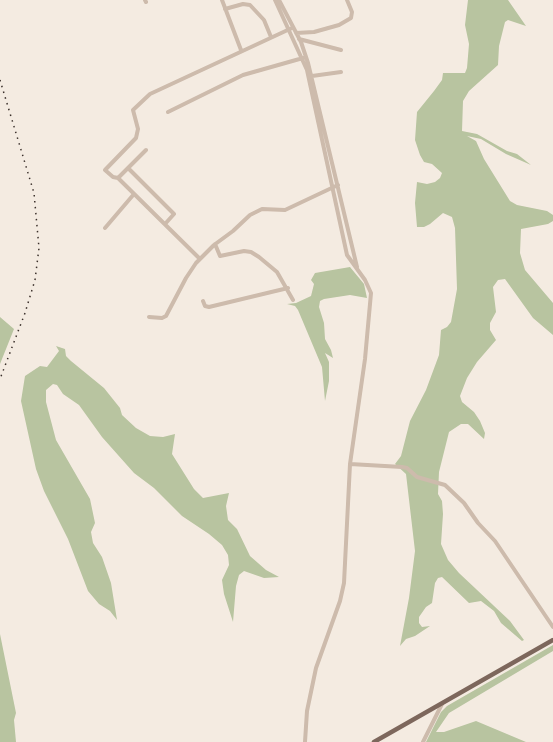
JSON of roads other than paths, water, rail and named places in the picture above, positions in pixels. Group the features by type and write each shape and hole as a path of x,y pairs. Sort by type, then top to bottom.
{"main road":[{"path":"374,742 553,640"}],"street":[{"path":"222,0 241,50"},
{"path":"277,0 312,76 358,270"},
{"path":"295,33 315,32 346,21 352,15 347,0"},
{"path":"225,9 243,4 250,5 264,20 272,37"},
{"path":"290,29 299,39 304,57 347,255 371,293 365,359 350,464 344,583 340,601 316,668 307,711 305,742"},
{"path":"200,258 118,178 105,171 138,135 133,113 150,94 290,29"},
{"path":"299,39 341,50"},
{"path":"168,112 243,75 304,57"},
{"path":"312,76 341,72"},
{"path":"118,178 146,150"},
{"path":"128,168 174,214 165,224"},
{"path":"149,317 166,316 186,278 200,258 215,243 258,210 285,210 338,185"},
{"path":"333,195 340,193"},
{"path":"105,228 134,194"},
{"path":"215,243 220,256 244,251 259,257 277,272 293,300"},
{"path":"203,301 205,306 209,307 288,288"},
{"path":"350,464 407,468 417,477 445,485 464,503 495,541 553,627"},
{"path":"423,742 442,704"}],"railway":[{"path":"0,80 34,193 39,248 35,280 0,379"}]}
